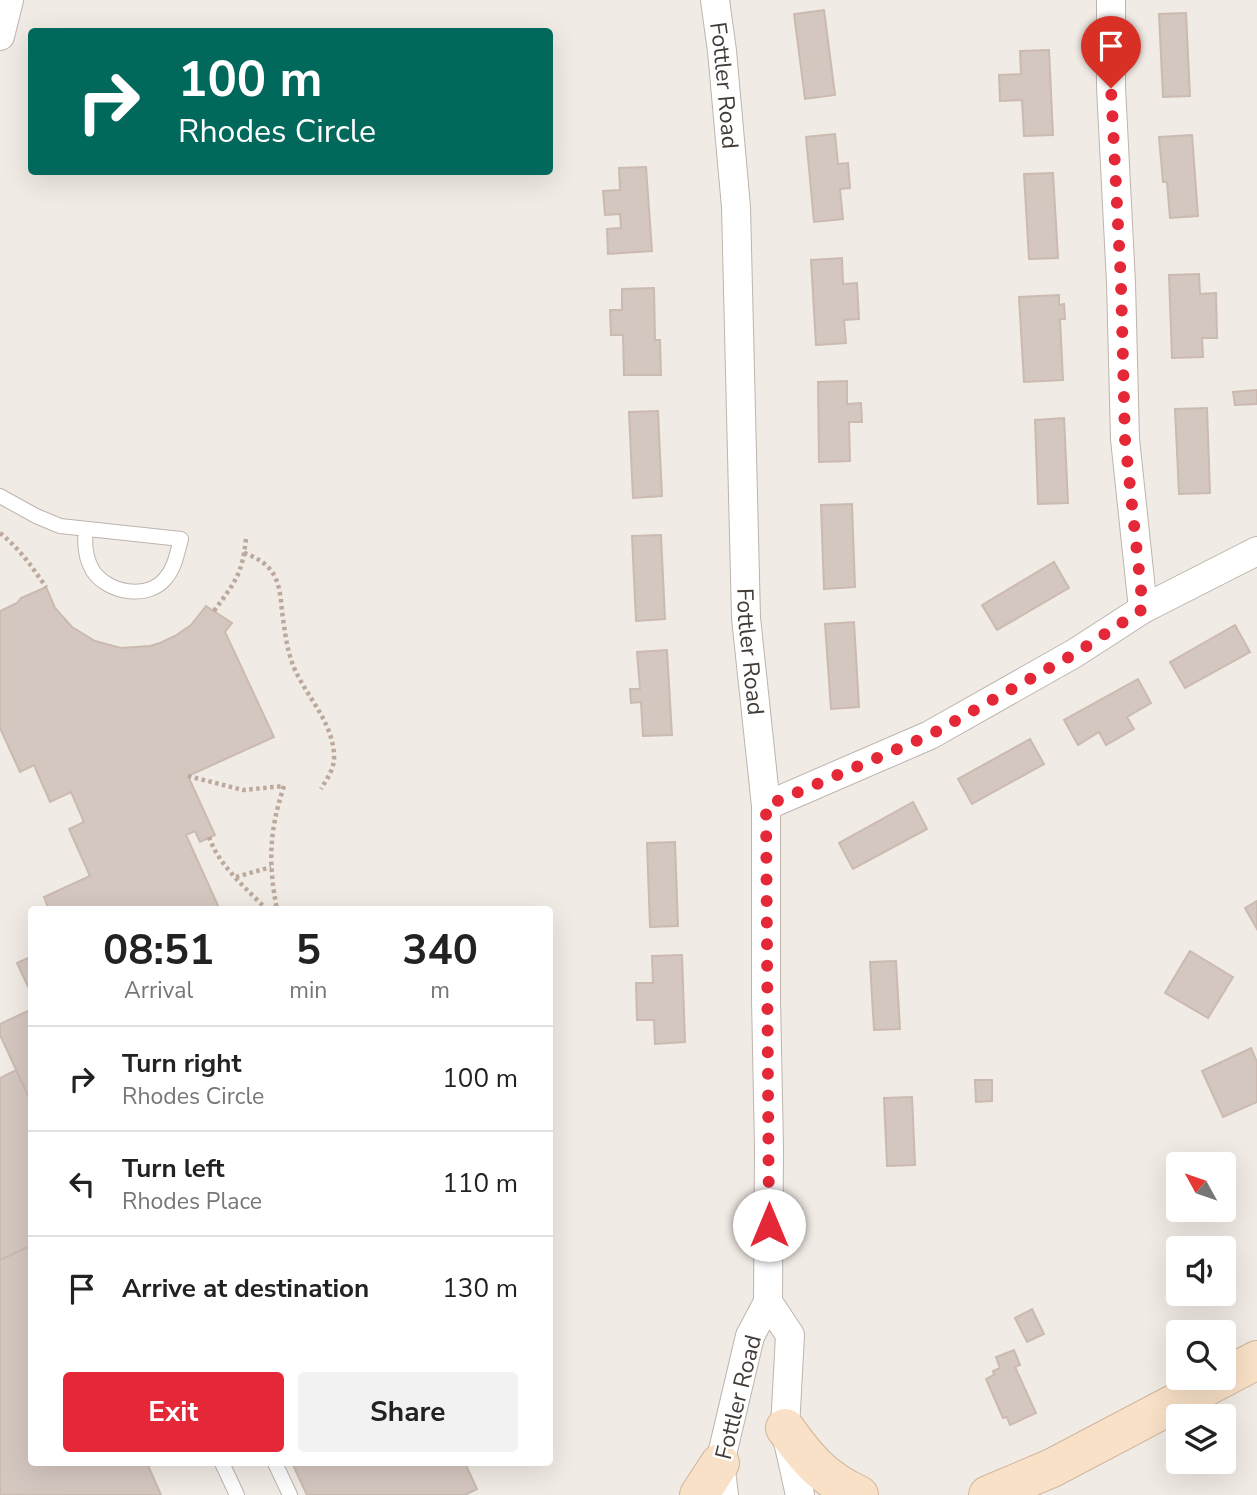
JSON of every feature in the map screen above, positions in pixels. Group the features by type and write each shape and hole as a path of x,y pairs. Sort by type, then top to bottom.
{"street":[{"path":"0,36 9,0"},
{"name":"Fottler Road","path":"715,0 736,207 746,618 766,806 769,1148 768,1302 750,1336 722,1479"},
{"path":"1111,0 1111,88 1121,283 1125,439 1143,609"},
{"path":"766,806 930,735 1076,653 1143,609 1257,551"},
{"name":"Fottler Road","path":"768,1302 790,1335 785,1428 800,1495"},
{"path":"988,1495 1052,1468 1257,1360"},
{"path":"785,1428 819,1470 839,1485 859,1495"},
{"path":"699,1495 722,1479"}],"lane":[{"path":"0,496 60,526 181,539 175,565 154,588 139,592 123,590 107,583 94,572 86,556 86,529"},
{"path":"223,1466 237,1495"},
{"path":"276,1466 290,1495"}],"path":[{"path":"0,533 16,546 46,587"},
{"path":"214,611 237,580 246,539"},
{"path":"244,554 267,565 275,576 280,591 286,643 296,670 330,736 334,754 332,770 321,789"},
{"path":"188,776 243,790 284,786 276,810 270,854 276,906"},
{"path":"209,838 223,864 263,906"},
{"path":"236,877 271,867"}],"building":[{"path":"824,10 835,95 805,99 794,14"},
{"path":"1186,13 1190,96 1163,97 1159,14"},
{"path":"1049,50 1053,135 1024,136 1022,100 1000,101 999,75 1021,74 1020,51"},
{"path":"835,134 838,164 848,163 850,188 840,189 843,219 814,222 806,137"},
{"path":"1192,135 1198,216 1170,218 1159,137"},
{"path":"646,167 652,251 608,254 607,229 621,228 620,214 605,215 603,191 620,190 619,168"},
{"path":"1053,173 1058,258 1029,259 1024,174"},
{"path":"842,258 843,284 857,283 859,319 844,320 846,343 816,345 811,260"},
{"path":"1199,274 1200,294 1216,293 1217,338 1202,338 1203,357 1172,358 1169,275"},
{"path":"654,288 655,340 660,340 661,375 624,375 623,335 611,335 610,310 622,310 622,289"},
{"path":"1059,295 1059,305 1064,304 1065,319 1060,319 1063,380 1024,382 1019,297"},
{"path":"847,381 847,404 861,403 862,422 849,422 850,461 819,462 818,382"},
{"path":"1257,390 1257,404 1235,405 1233,392"},
{"path":"1207,408 1210,493 1179,494 1175,409"},
{"path":"658,411 662,496 633,498 629,412"},
{"path":"1064,418 1068,503 1038,504 1035,420"},
{"path":"852,504 855,587 824,589 821,505"},
{"path":"661,535 665,619 636,621 632,536"},
{"path":"1054,562 1069,588 997,630 982,605"},
{"path":"46,587 55,608 72,627 95,641 121,648 150,646 175,636 191,625 206,606 232,623 225,632 274,737 188,776 215,835 200,842 195,831 186,835 218,906 47,906 44,897 90,876 69,829 84,822 71,792 50,802 34,765 20,772 0,728 0,611 17,603 21,598"},
{"path":"854,622 859,707 831,709 825,624"},
{"path":"1235,625 1250,652 1185,688 1170,662"},
{"path":"667,650 672,735 643,736 641,702 631,703 630,689 640,689 637,652"},
{"path":"1138,679 1151,703 1127,717 1134,729 1106,745 1099,732 1078,745 1064,720"},
{"path":"1030,739 1044,764 972,804 958,779"},
{"path":"913,802 927,829 853,869 839,843"},
{"path":"675,842 678,926 650,927 647,843"},
{"path":"1257,901 1257,929 1245,908"},
{"path":"1190,951 1233,977 1208,1018 1165,993"},
{"path":"682,955 685,1042 655,1044 654,1020 637,1020 636,983 653,983 652,956"},
{"path":"28,958 28,986 17,963"},
{"path":"896,961 900,1029 874,1030 870,962"},
{"path":"28,1011 28,1095 0,1035 0,1024"},
{"path":"1251,1048 1257,1062 1257,1102 1223,1117 1202,1071"},
{"path":"16,1070 28,1096 28,1247 0,1260 0,1078"},
{"path":"975,1080 992,1080 992,1101 976,1102"},
{"path":"912,1097 915,1165 887,1166 884,1098"},
{"path":"28,1247 28,1466 148,1466 161,1495 0,1495 0,1260"},
{"path":"1032,1309 1044,1334 1027,1342 1015,1318"},
{"path":"1014,1350 1020,1365 1015,1367 1036,1413 1010,1425 1007,1417 1003,1418 986,1379 1000,1368 996,1357"},
{"path":"293,1466 466,1466 477,1489 465,1495 307,1495"}],"route":[{"path":"769,1225 766,806 930,735 1076,653 1143,609 1125,439 1121,283 1111,88"}]}
